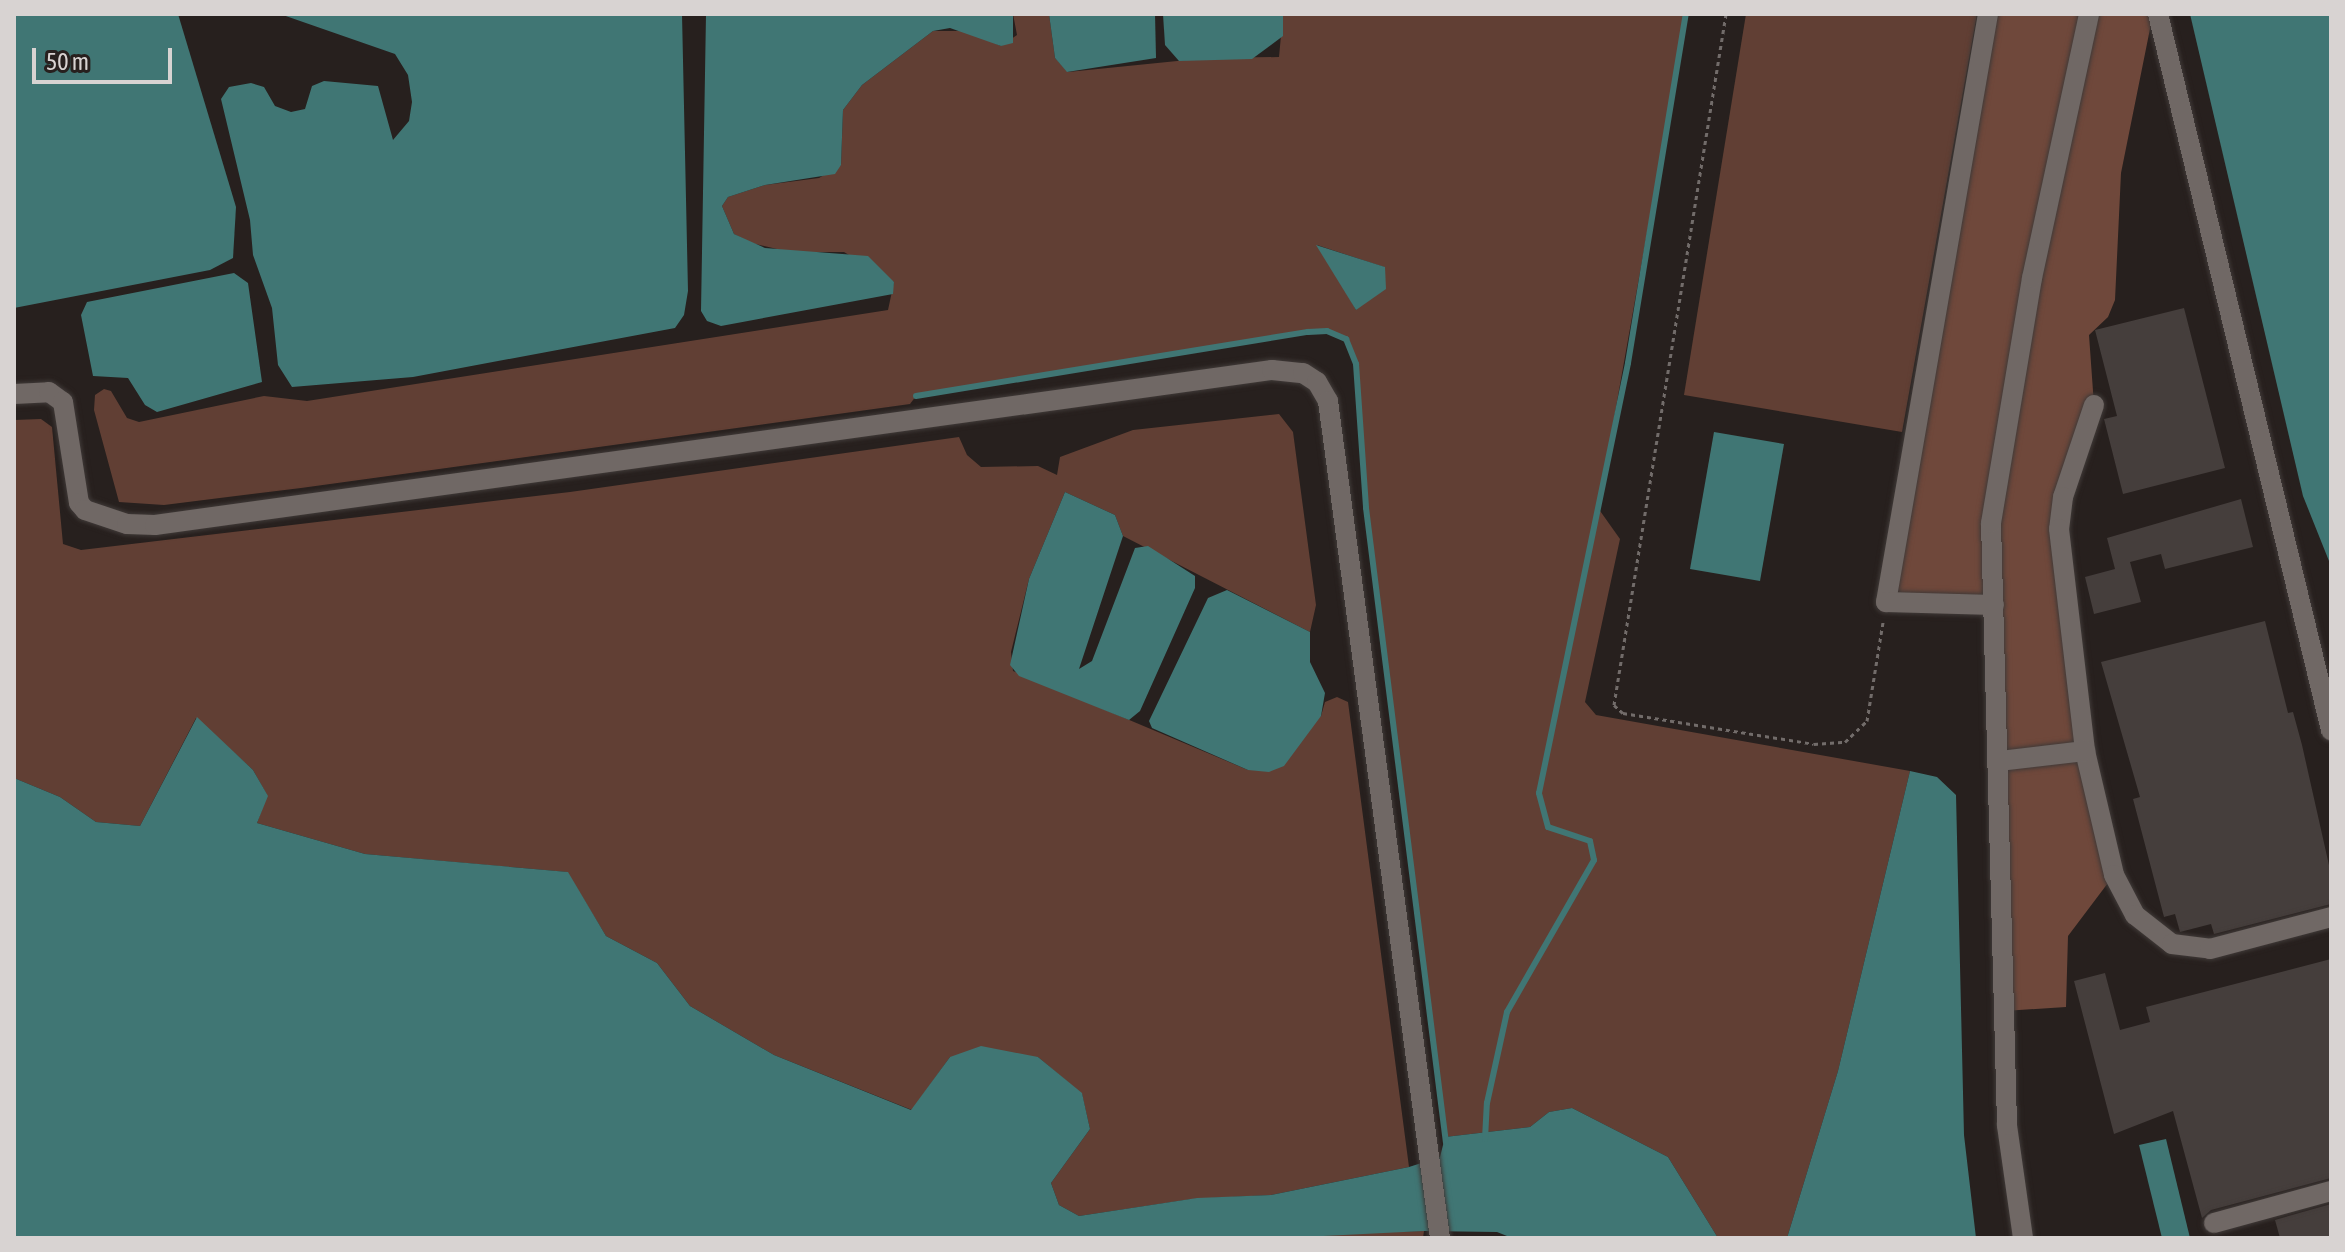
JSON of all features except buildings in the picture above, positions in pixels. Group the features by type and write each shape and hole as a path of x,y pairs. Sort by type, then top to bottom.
{"street":[{"path":"1988,14 1886,602 1994,605"},
{"path":"2023,1238 2007,1125 2000,761 1991,523 2032,278 2089,14"},
{"path":"2158,14 2331,730"},
{"path":"14,394 49,392 63,402 79,503 85,510 127,524 155,525 1272,370 1303,373 1317,382 1328,401 1440,1238"},
{"path":"2094,405 2063,497 2059,529 2085,751 2114,875 2135,915 2172,944 2210,949 2331,917"},
{"path":"2000,761 2085,751"},
{"path":"2214,1223 2331,1191"}],"path":[{"path":"1726,14 1612,691 1614,705 1623,713 1814,744 1845,742 1867,721 1886,602"}],"shaded area":[{"path":"1013,14 1049,14 1055,58 1068,72 1207,58 1279,57 1283,14 1686,14 1598,508 1620,539 1585,702 1596,715 1910,771 1838,1071 1787,1238 1718,1238 1668,1157 1572,1108 1549,1112 1530,1127 1445,1137 1366,508 1356,364 1346,339 1327,331 1308,332 916,396 910,404 164,505 119,502 94,410 95,395 104,389 111,391 127,418 139,422 264,396 307,401 888,310 894,282 844,252 790,252 751,243 734,234 722,206 728,197 765,185 819,178 841,165 843,110 862,85 933,31 967,31 1001,46 1017,35","holes":["1317,245 1384,267 1356,310 1327,257"]},
{"path":"1746,14 1977,14 1902,432 1684,395"},
{"path":"1988,14 2153,14 2121,173 2115,300 2108,317 2089,335 2094,405 2059,529 2114,875 2068,936 2066,1007 2004,1011 1994,605 1886,602"},
{"path":"1279,414 1293,432 1316,605 1310,632 1123,536 1115,515 1065,492 1029,579 1011,652 1013,671 1248,770 1321,716 1325,702 1337,697 1348,702 1409,1167 1271,1195 1192,1199 1079,1216 1059,1205 1051,1183 1090,1129 1082,1094 1038,1057 950,1057 912,1110 774,1055 690,1006 657,963 606,936 567,872 365,854 257,823 267,795 253,770 196,718 140,826 96,822 60,797 14,778 14,420 41,419 52,427 63,544 81,550 570,492 959,437 967,455 981,467 1038,466 1057,475 1060,457 1133,430"},
{"path":"1424,1231 1423,1238 1283,1238 1304,1234"}],"water":[{"path":"14,14 178,14 236,207 233,258 210,270 14,308"},
{"path":"280,14 682,14 688,291 684,315 675,328 413,377 292,387 278,365 272,308 253,255 250,220 221,99 229,87 251,83 264,87 275,106 291,112 305,109 312,86 324,81 378,86 393,140 409,121 412,102 408,75 395,54"},
{"path":"706,14 1013,14 1013,43 1001,46 950,28 933,31 862,85 843,110 841,165 835,174 765,185 728,197 722,206 734,234 765,248 868,256 894,282 893,294 721,326 707,321 701,311"},
{"path":"1049,14 1155,14 1156,58 1067,72 1055,58"},
{"path":"1163,14 1283,14 1283,36 1252,59 1179,61 1165,45"},
{"path":"2190,14 2331,14 2331,566 2303,496"},
{"path":"1316,245 1385,267 1386,289 1356,310"},
{"path":"234,273 248,283 262,382 157,412 145,405 128,378 93,376 81,315 87,302"},
{"path":"1714,432 1784,444 1760,581 1690,569"},
{"path":"1065,492 1115,515 1123,536 1079,669 1092,661 1135,548 1148,546 1195,576 1195,588 1140,711 1129,720 1019,676 1010,665 1029,579"},
{"path":"1227,590 1310,632 1310,662 1325,693 1321,716 1284,766 1269,772 1248,770 1152,728 1149,721 1208,598"},
{"path":"197,717 253,770 268,796 257,823 365,854 568,872 606,936 657,963 690,1006 774,1055 911,1110 950,1057 981,1046 1038,1057 1082,1093 1090,1129 1051,1183 1059,1205 1079,1216 1197,1198 1271,1195 1409,1167 1440,1157 1445,1137 1530,1127 1549,1112 1572,1108 1668,1157 1718,1238 1512,1238 1497,1232 1424,1231 1283,1238 14,1238 14,778 60,797 96,822 140,826"},
{"path":"1910,771 1937,777 1956,795 1964,1135 1976,1238 1787,1238 1838,1071"},
{"path":"2166,1139 2190,1238 2162,1238 2139,1145"}],"waterway":[{"path":"1485,1139 1487,1103 1507,1012 1594,860 1590,841 1548,827 1539,793 1628,363 1686,14"},
{"path":"916,396 1308,332 1327,331 1346,339 1356,364 1366,508 1446,1143"}]}
